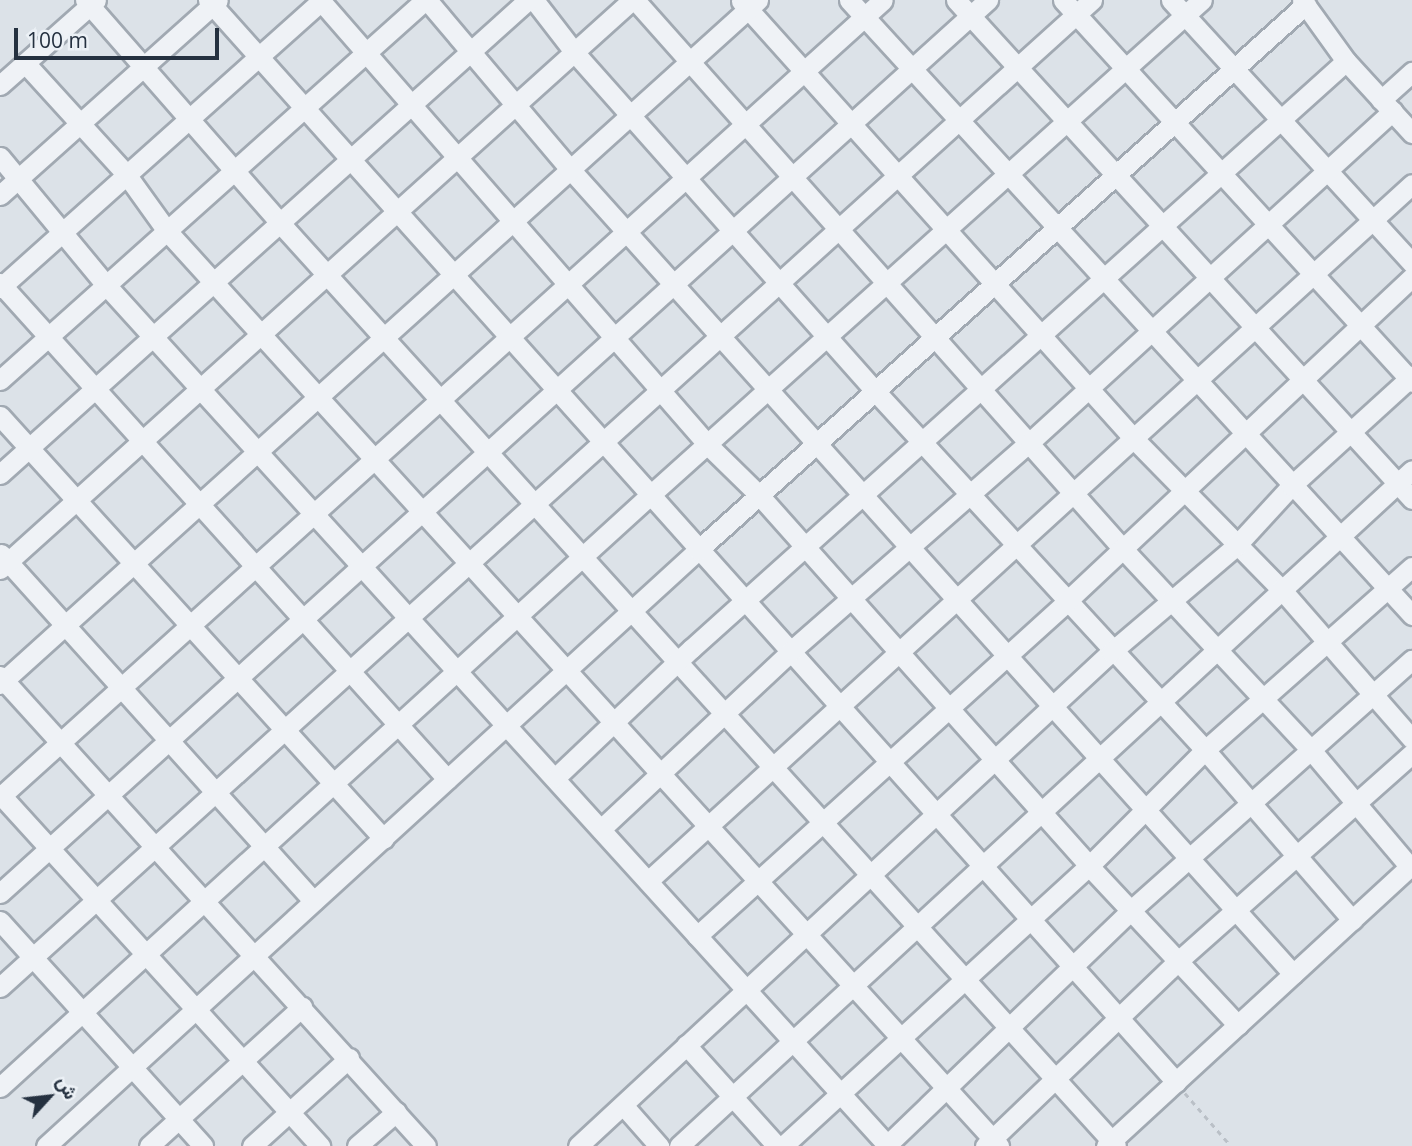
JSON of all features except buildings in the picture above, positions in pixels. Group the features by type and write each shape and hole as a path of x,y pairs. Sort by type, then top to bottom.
{"street":[{"path":"447,779 50,336 1,285 320,0 367,52 456,160 708,445 807,547 1042,814 1238,1025"},
{"path":"0,380 426,0 570,169 1052,706 1147,807 1293,974"},
{"path":"0,474 468,51 528,0"},
{"path":"534,0 575,53 629,115 1111,652 1205,750 1352,920"},
{"path":"0,85 90,2 280,223 328,275 384,336 486,451 726,712 821,821 965,976 1111,1144 1411,866 1353,803 1311,750 1122,548 1076,493 634,0 516,105 328,275 75,501 3,561 121,687 313,901"},
{"path":"849,0 1150,333 1412,615"},
{"path":"320,1146 1,796 188,624 883,0"},
{"path":"956,0 1412,499"},
{"path":"0,893 360,563 988,0"},
{"path":"0,987 899,172 960,122 1017,68 1070,7 1092,0"},
{"path":"1171,0 1412,263"},
{"path":"0,1087 648,497 829,338 1202,0"},
{"path":"0,195 213,2 507,339 648,497 792,650 937,817 1075,965 1176,1082"},
{"path":"46,1146 698,550 1175,124 1304,2 1346,61 1412,133"},
{"path":"426,1146 349,1058 203,903 1,680 64,627 317,394 453,276 690,62 749,3 805,71 899,172 1088,388 1182,491 1280,589 1412,739"},
{"path":"578,1146 937,817 1111,652 1236,547 1292,486 1411,379 1070,7"},
{"path":"556,777 681,663 745,600 1163,229 1346,61"},
{"path":"25,63 126,174 167,231 756,882 855,987 946,1088 992,1144 1119,1016 1177,962 1412,753"},
{"path":"601,829 792,650 1030,442 1328,171 1412,72"},
{"path":"0,156 106,285 509,724 887,1146 1131,910 1412,660"},
{"path":"648,881 708,828 838,704 1135,440 1194,381 1412,184"},
{"path":"697,936 887,760 1066,601 1243,432 1412,277"},
{"path":"0,416 132,565 384,839"},
{"path":"679,1146 1042,814 1158,700 1412,470"},
{"path":"783,1146 901,1040 965,976 1089,866 1205,750 1412,567"},
{"path":"0,921 203,1146"},
{"path":"149,1146 302,1007"},
{"path":"686,1045 777,1146"},
{"path":"252,1146 349,1058"},
{"path":"623,1105 659,1146"},
{"path":"357,1146 396,1112"}],"path":[{"path":"1176,1082 1231,1146"}]}
